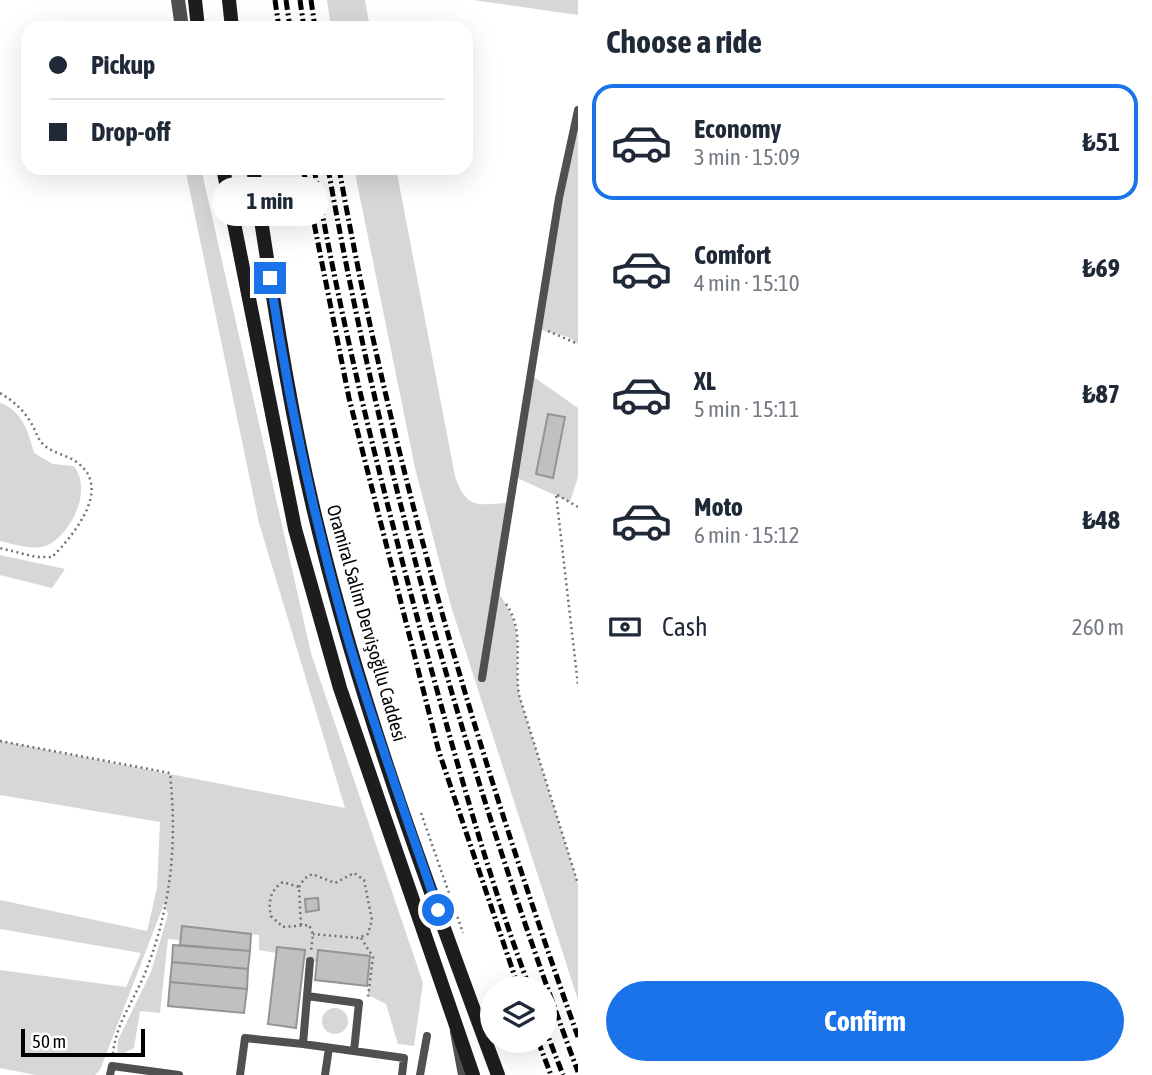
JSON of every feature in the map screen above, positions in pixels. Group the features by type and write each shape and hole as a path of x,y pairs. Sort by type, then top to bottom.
{"main road":[{"path":"195,0 197,21"},
{"path":"229,0 231,21"},
{"path":"224,175 295,529 340,688 472,1075"},
{"name":"Oramiral Salim Dervişoğllu Caddesi","path":"254,175 287,388 319,532 379,737 498,1075"}],"street":[{"path":"178,0 181,21"}],"lane":[{"path":"482,678 559,198 578,110"},
{"path":"303,1044 310,961"},
{"path":"307,996 359,1003 354,1051"},
{"path":"454,1026 454,1043 462,1075"},
{"path":"420,1075 427,1036"},
{"path":"240,1075 244,1038 404,1058 402,1075"},
{"path":"325,1075 329,1048"},
{"path":"111,1071 179,1075"}],"path":[{"path":"538,328 568,337 578,344"},
{"path":"0,393 23,410 40,441 48,449 76,461 84,468 92,497 87,510 52,557 36,557 0,548"},
{"path":"578,507 556,494 578,685"},
{"path":"496,590 510,609 517,628 515,672 519,695 578,884"},
{"path":"0,741 170,773 175,823 168,899 157,943 114,1041 111,1071"},
{"path":"418,804 464,935"},
{"path":"301,925 299,887 304,879 312,874 335,883 354,873 362,877 372,920 368,934 361,938 313,934"},
{"path":"299,887 289,881 277,886 270,899 270,909 273,920 283,927 309,925 313,934 310,961"},
{"path":"361,938 373,957 370,995"}],"shaded area":[{"path":"327,0 365,0 369,21 330,21"},
{"path":"473,0 578,0 578,15"},
{"path":"578,110 578,344 568,337 538,329"},
{"path":"186,175 203,175 311,653 423,983 414,1046 398,1044 386,1004 368,995 370,956 319,950 317,962 304,960 304,950 277,947 276,953 259,950 259,935 183,926 181,940 168,939 160,1013 140,1011 134,1048 117,1057 118,1040 151,972 168,914 164,904 100,1070 95,1075 36,1075 0,1068 0,970 126,987 141,953 0,929 0,900 147,931 157,888 160,822 0,795 0,741 345,808 259,523"},
{"path":"355,175 397,175 459,487 469,500 475,503 510,503 496,589 512,618 517,641 519,695 578,884 578,1000 451,606 415,468"},
{"path":"531,375 578,408 578,477 570,502 515,477"},
{"path":"0,403 8,406 19,417 27,430 34,453 53,464 74,466 79,476 81,486 77,509 66,529 45,546 25,547 0,541"},
{"path":"0,555 65,569 52,588 0,575"},
{"path":"335,1008 344,1012 348,1021 344,1030 335,1034 326,1030 322,1021 326,1012"}],"building":[{"path":"548,414 565,417 553,478 536,474"},
{"path":"318,898 319,910 306,912 305,899"},
{"path":"182,926 251,934 250,951 180,945"},
{"path":"173,945 250,951 248,969 172,962"},
{"path":"277,947 305,950 296,1028 268,1024"},
{"path":"318,950 370,956 367,986 315,980"},
{"path":"172,962 248,969 247,989 170,982"},
{"path":"170,982 247,989 244,1013 168,1006"}],"railway":[{"path":"275,0 278,21"},
{"path":"286,0 289,21"},
{"path":"300,0 303,21"},
{"path":"311,0 314,21"},
{"path":"304,175 349,398 439,752 515,976"},
{"path":"315,175 349,342 405,571 471,810 525,976"},
{"path":"329,175 375,398 433,626 501,850 578,1072"},
{"path":"340,175 384,389 440,607 506,823 578,1037"},
{"path":"543,1053 551,1075"},
{"path":"554,1053 563,1075"}],"route":[{"path":"270,278 287,388 319,532 346,634 438,910"}]}
